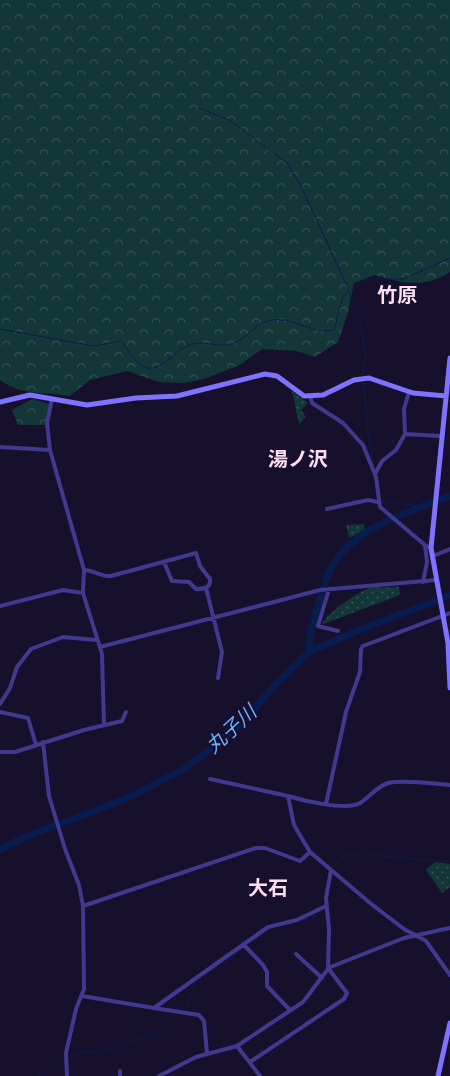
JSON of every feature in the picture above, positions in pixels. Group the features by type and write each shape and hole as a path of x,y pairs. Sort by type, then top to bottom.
{"street":[{"path":"450,358 448,396 441,436 431,548 444,616 450,688"},
{"path":"0,402 30,395 87,405 136,398 177,396 265,374 277,376 299,392 310,396 323,395 360,379 376,380 409,392 448,396"},
{"path":"375,474 382,461 396,450 405,434 404,409 409,392"},
{"path":"310,396 312,403 352,431 363,445 375,474 378,502 390,516 431,548"},
{"path":"52,399 47,423 50,450 84,570 83,592 96,640 100,647 103,664 104,724"},
{"path":"405,434 441,436"},
{"path":"0,447 50,450"},
{"path":"327,508 368,500 378,502"},
{"path":"423,582 427,562 425,545"},
{"path":"433,556 450,548"},
{"path":"84,570 90,570 105,577 196,553 200,566 210,579 206,588 222,652 218,678"},
{"path":"164,562 172,581 188,582 196,589 206,588"},
{"path":"100,647 329,588 437,582"},
{"path":"329,588 318,626 338,631"},
{"path":"0,606 63,590 83,592"},
{"path":"326,804 346,712 360,672 361,649 363,646 450,613"},
{"path":"0,704 10,688 17,667 31,648 63,637 96,640"},
{"path":"0,712 28,718 36,745"},
{"path":"0,752 16,752 104,724 122,721 126,712"},
{"path":"43,742 53,811 80,890 83,906 85,977 82,996 76,1009 66,1053 68,1076"},
{"path":"210,779 312,803 345,806 357,805 391,782 450,786"},
{"path":"288,796 294,825 310,852 370,903 430,945 450,975"},
{"path":"83,906 256,848 265,848 300,861 310,852"},
{"path":"159,1076 196,1056 237,1046 303,1002 328,968 329,929 326,906 331,870"},
{"path":"154,1008 268,927 297,920 326,906"},
{"path":"328,968 366,951 415,935 450,928"},
{"path":"243,944 266,970 267,986 290,1010"},
{"path":"296,954 322,978"},
{"path":"250,1062 347,996 328,968"},
{"path":"82,996 200,1015 204,1021 208,1053"},
{"path":"438,1076 450,1023"},
{"path":"237,1046 260,1076"}],"green space":[{"path":"0,0 450,0 450,272 422,283 403,282 374,275 354,283 348,312 338,342 315,357 297,351 262,349 240,365 204,379 184,383 159,382 127,371 90,380 70,396 25,391 8,385 0,380"},
{"path":"292,391 308,403 301,410 306,417 299,424"},
{"path":"32,399 49,404 52,410 50,418 44,425 18,425 12,410"},
{"path":"364,524 365,530 349,538 346,525"},
{"path":"399,587 400,595 323,624 335,610 349,599 367,589"},
{"path":"435,862 450,864 450,887 442,893 426,870"}],"waterway":[{"path":"199,108 231,121 288,164 302,188 347,286 360,323 366,357 363,375"},
{"path":"351,291 366,279 404,279 450,258"},
{"path":"0,329 94,346 121,341 140,364 144,367 153,368 158,367 183,348 196,343 226,345 237,342 267,321 284,320 317,330 334,330 343,296 347,294"},
{"path":"364,382 368,431 374,467"},
{"path":"324,588 330,569 341,553 356,539 373,528 412,510 450,496"},
{"path":"380,501 424,507"},
{"path":"309,652 311,631 321,595"},
{"name":"丸子川","path":"0,849 30,835 128,798 186,768 242,723 274,686 309,652 450,595"},
{"path":"332,868 346,854 365,854"},
{"path":"370,855 450,862"},
{"path":"283,925 325,912"},
{"path":"247,945 272,928"},
{"path":"182,1009 187,1007 197,980 243,948"},
{"path":"69,1057 79,1053 100,1053 117,1045 159,1034 175,1013"},
{"path":"38,1076 60,1065"}],"district":[{"name":"竹原","path":"397,295"},
{"name":"湯ノ沢","path":"298,459"},
{"name":"大石","path":"268,888"}]}
